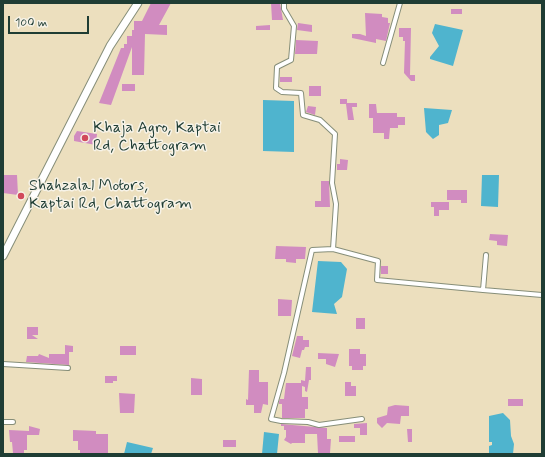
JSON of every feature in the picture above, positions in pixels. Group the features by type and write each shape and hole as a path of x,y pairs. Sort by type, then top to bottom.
{"main road":[{"path":"3,256 110,46 138,3"}],"street":[{"path":"284,3 284,10 294,26 291,60 277,68 276,88 282,92 301,93 303,115 320,120 335,134 332,183 336,204 333,249"},
{"path":"383,63 400,3"},
{"path":"362,419 318,425 308,422 271,419 284,373 312,250 333,249 378,260 376,280 542,295"},
{"path":"483,290 486,255"},
{"path":"3,364 68,368"},
{"path":"3,422 13,422"}],"water":[{"path":"435,24 463,30 453,66 430,59 439,46 432,33"},
{"path":"263,100 294,101 294,152 263,151"},
{"path":"424,108 452,110 448,123 439,125 439,135 433,139 426,132"},
{"path":"482,175 499,175 498,207 481,206"},
{"path":"318,261 341,262 347,269 342,297 334,304 337,314 312,312"},
{"path":"503,413 510,420 511,436 514,444 513,454 489,454 489,446 492,445 492,442 489,442 489,416"},
{"path":"264,432 279,434 277,454 262,454"},
{"path":"127,442 153,448 151,454 124,454"}],"building":[{"path":"151,3 171,3 159,25 167,25 167,35 145,34 144,75 132,75 132,47 111,105 99,103 121,48 124,48 124,44 127,44 127,36 132,36 134,21 142,21"},
{"path":"271,3 280,3 283,20 272,20"},
{"path":"451,9 462,9 462,14 451,14"},
{"path":"365,13 382,14 382,17 388,18 388,23 390,23 386,41 376,39 376,43 352,38 352,34 366,36"},
{"path":"298,23 312,25 312,32 297,30"},
{"path":"270,25 270,30 256,30 256,26"},
{"path":"399,28 411,28 410,75 415,75 415,81 411,81 404,73 405,41 403,41 403,37 399,37"},
{"path":"296,40 318,41 317,54 295,54"},
{"path":"280,77 292,77 292,82 280,82"},
{"path":"122,84 135,84 135,91 122,91"},
{"path":"309,86 321,86 321,96 309,96"},
{"path":"340,99 347,99 347,103 357,103 357,107 352,107 354,120 348,120 346,104 340,104"},
{"path":"369,104 376,104 377,113 397,113 397,117 405,117 405,125 398,125 398,128 390,128 389,139 384,139 384,133 373,133 373,118 369,118"},
{"path":"308,106 316,107 315,115 306,112"},
{"name":"Khaja Agro, Kaptai Rd, Chattogram","path":"77,131 97,134 96,145 74,141 74,136"},
{"path":"340,159 348,160 347,170 337,170 337,164 340,164"},
{"path":"3,175 17,175 18,195 3,193"},
{"path":"321,181 329,181 330,207 315,207 315,201 321,201"},
{"path":"447,190 467,190 467,203 461,203 461,200 447,200"},
{"path":"431,202 449,202 449,210 439,210 439,216 434,216 434,207 431,207"},
{"path":"490,234 508,235 507,246 497,245 497,241 489,240"},
{"path":"276,246 306,247 305,259 296,259 296,263 286,262 286,259 275,259"},
{"path":"381,266 388,266 388,274 381,274"},
{"path":"278,299 292,300 291,316 278,316"},
{"path":"356,318 365,318 365,329 356,329"},
{"path":"27,327 38,327 38,335 32,335 38,339 27,339"},
{"path":"297,336 303,336 303,340 309,340 309,347 305,347 304,350 302,350 300,358 292,356"},
{"path":"65,345 73,346 73,352 69,352 69,365 26,362 27,356 38,356 39,354 49,358 49,354 65,354"},
{"path":"120,346 136,346 136,355 120,355"},
{"path":"349,349 360,349 360,354 366,354 366,366 363,366 363,370 352,370 352,366 349,366"},
{"path":"318,353 339,354 335,367 326,364 326,359 318,359"},
{"path":"306,367 311,367 311,380 309,380 307,392 305,391 305,387 302,386 302,397 308,397 308,409 305,409 305,418 282,418 282,404 279,404 279,402 280,399 284,399 286,383 301,383 301,380 305,381"},
{"path":"249,370 259,370 259,382 268,382 268,405 263,404 261,413 254,413 254,405 246,405 246,399 248,400"},
{"path":"105,376 117,376 117,381 113,381 113,383 105,383"},
{"path":"191,378 202,379 202,395 191,395"},
{"path":"345,382 351,382 351,386 356,386 356,396 345,396"},
{"path":"119,393 135,394 134,413 120,413"},
{"path":"508,399 523,399 523,406 508,406"},
{"path":"395,405 409,406 409,416 401,416 400,424 387,423 382,428 377,423 377,418 387,415 388,407"},
{"path":"367,423 367,435 360,435 360,428 354,428 354,424"},
{"path":"281,424 327,428 327,439 331,439 330,453 318,453 317,434 305,434 305,443 291,444 284,440 286,437 286,430 284,430 284,426 281,426"},
{"path":"29,426 40,429 39,435 27,435 27,450 24,450 24,453 13,453 9,430 29,431"},
{"path":"407,429 412,429 412,442 408,442"},
{"path":"73,430 96,431 96,434 108,434 108,453 80,454 80,450 78,450 78,441 73,441"},
{"path":"339,436 355,436 355,442 339,442"},
{"path":"223,440 236,440 236,447 223,447"}],"place":[{"name":"Khaja Agro, Kaptai Rd, Chattogram","path":"85,138"},
{"name":"Shahzalal Motors, Kaptai Rd, Chattogram","path":"21,196"}]}
